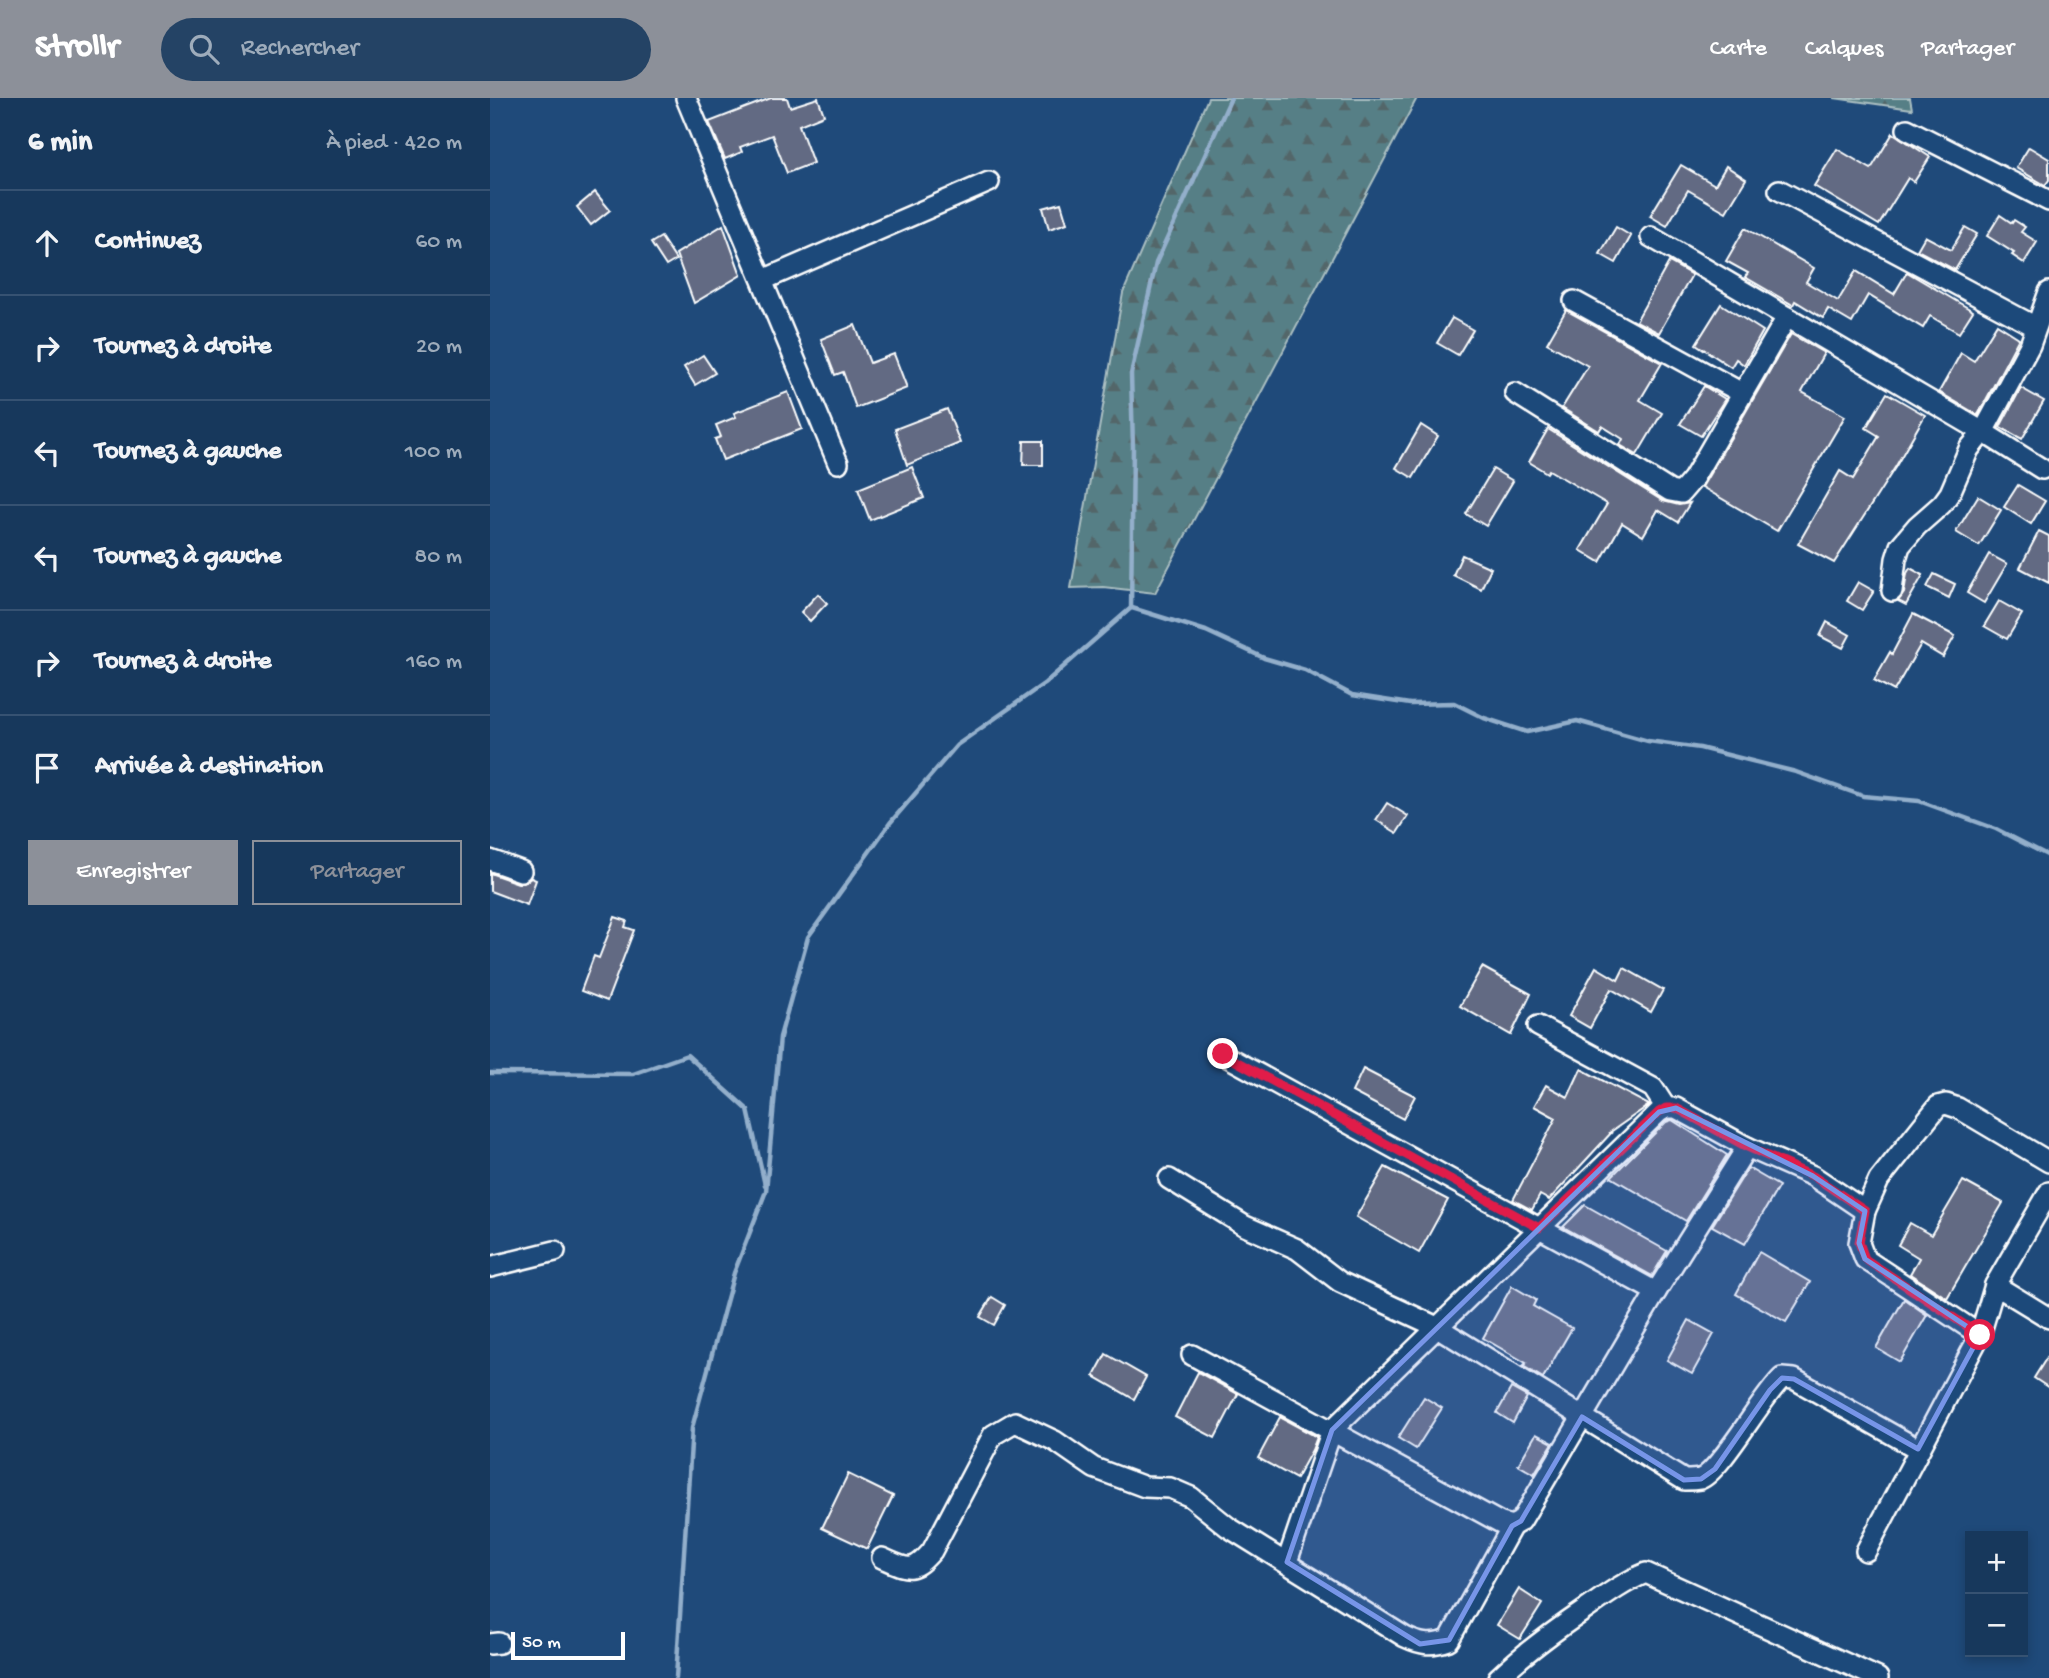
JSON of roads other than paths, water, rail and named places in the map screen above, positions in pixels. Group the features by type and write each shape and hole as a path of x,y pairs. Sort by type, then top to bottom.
{"street":[{"path":"686,98 838,463"},
{"path":"1907,129 2049,201"},
{"path":"763,281 989,182"},
{"path":"1779,190 2036,327"},
{"path":"1651,237 2042,469"},
{"path":"1892,591 1900,546 1950,493 1969,449 1983,432 2030,345 2049,292"},
{"path":"1574,301 1742,393"},
{"path":"1515,393 1670,491 1681,493 1692,479 1787,317"},
{"path":"490,860 521,871"},
{"path":"1538,1026 1653,1088 1666,1108"},
{"path":"1223,1054 1656,1293"},
{"path":"1980,1335 1865,1259 1859,1242 1865,1211 1879,1180 1938,1106 1946,1104 1958,1108 2049,1162"},
{"path":"1287,1562 1332,1430 1659,1112 1666,1108 1676,1108 1747,1147 1813,1176 1865,1211"},
{"path":"882,1559 906,1568 920,1564 932,1551 993,1435 1015,1422 1055,1441 1094,1468 1145,1487 1170,1488 1191,1497 1228,1527 1405,1637 1420,1644 1433,1645 1449,1640 1512,1526 1521,1521 1656,1293 1747,1147"},
{"path":"1169,1179 1245,1226 1297,1249 1340,1282 1437,1327 1684,1480 1701,1479 1715,1469 1770,1390 1782,1378 1794,1379 1918,1449"},
{"path":"1866,1551 1980,1335 1995,1285 2049,1192"},
{"path":"490,1267 555,1251"},
{"path":"1995,1285 2049,1318"},
{"path":"1192,1355 1512,1526"},
{"path":"1498,1678 1530,1648 1558,1628 1626,1581 1646,1573 1878,1678"}],"waterway":[{"path":"676,1678 692,1428 734,1273 766,1191 780,1037 808,937 890,823 957,745 1045,683 1131,608 1131,374 1156,263 1231,98"},
{"path":"1132,608 1206,631 1264,658 1305,670 1352,695 1410,704 1454,703 1484,718 1527,732 1577,721 1648,741 1700,748 1796,772 1863,796 1919,801 1996,829 2049,856"},
{"path":"490,1073 633,1074 687,1055 748,1110 765,1185"}]}
